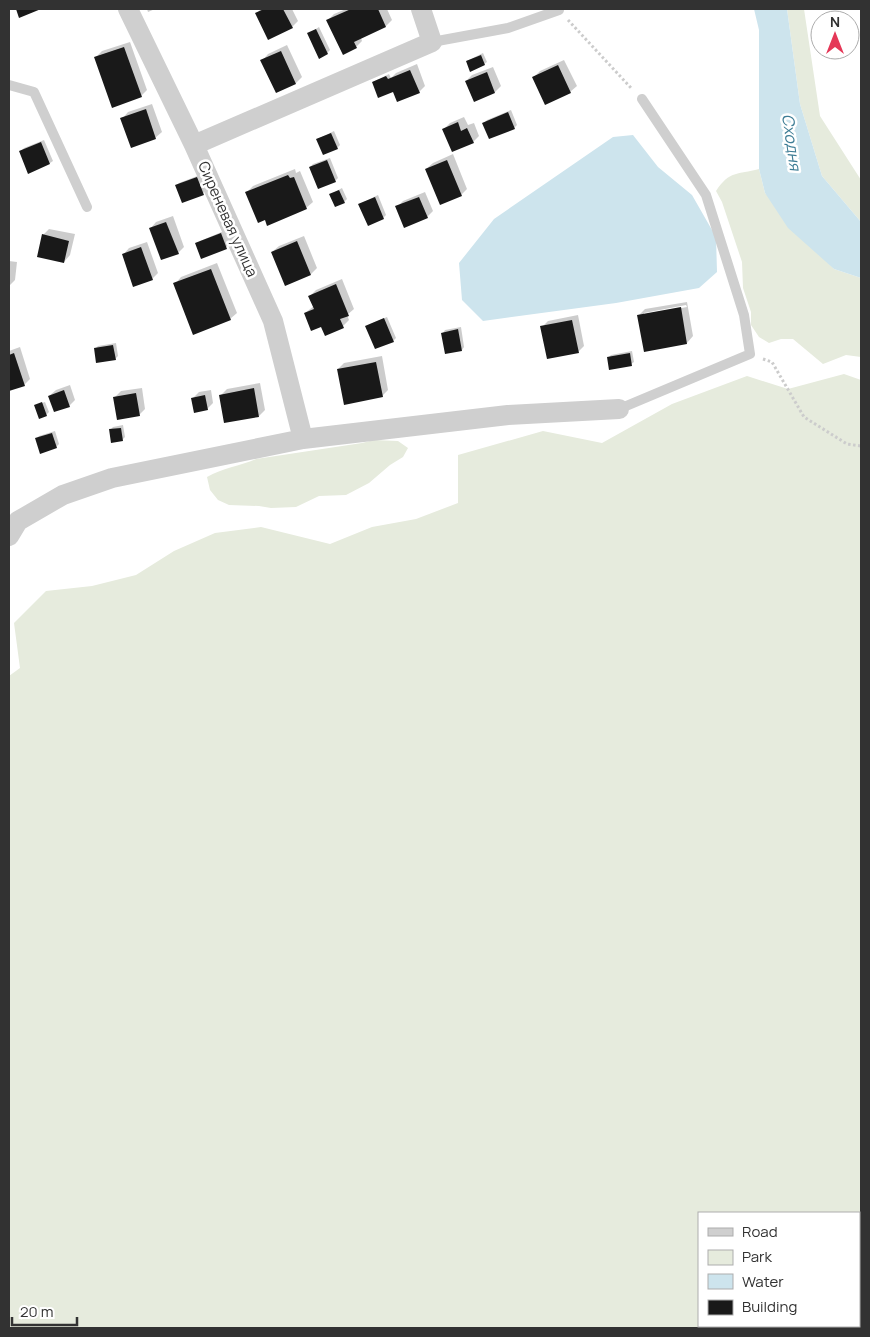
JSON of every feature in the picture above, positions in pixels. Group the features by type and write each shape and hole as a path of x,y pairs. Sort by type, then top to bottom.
{"street":[{"name":"Сиреневая улица","path":"128,9 194,145 273,321 302,439"},
{"path":"194,145 432,42 421,9"},
{"path":"9,536 18,522 63,495 112,478 302,439 508,414 619,410"}],"lane":[{"path":"432,42 508,28 560,10"},
{"path":"9,85 34,92 87,207"},
{"path":"619,410 750,354 744,315 706,194 642,99"}],"path":[{"path":"560,10 642,99"},
{"path":"750,354 772,362 804,417 847,444 861,446"}],"green space":[{"path":"787,9 804,9 810,60 812,60 820,116 861,180 861,222 822,176 800,104"},
{"path":"759,169 765,193 834,269 861,278 861,357 846,355 823,364 793,339 781,339 769,343 759,337 751,325 751,312 743,288 742,262 722,202 716,191 730,176"},
{"path":"844,374 861,380 861,1328 9,1328 9,676 20,668 14,623 46,591 92,586 136,575 174,551 215,533 261,527 330,544 372,527 416,519 458,503 458,455 543,431 602,443 672,404 747,376 788,389"},
{"path":"374,440 398,441 408,448 403,457 390,465 369,483 346,495 319,496 296,507 271,508 229,505 218,500 210,490 207,477 256,459"}],"water":[{"name":"Сходня","path":"754,9 787,9 800,104 822,176 861,222 861,278 834,269 788,228 765,193 759,169 759,30"},
{"path":"633,135 658,167 692,195 716,237 717,272 699,288 616,303 483,321 462,300 459,263 494,219 613,137"}],"building":[{"path":"16,9 41,9 19,18"},
{"path":"264,9 283,9 293,28 268,40 255,13"},
{"path":"351,9 378,9 386,27 354,42 357,48 343,55 326,20"},
{"path":"316,29 328,54 319,59 307,33"},
{"path":"124,47 142,97 112,108 94,57"},
{"path":"281,51 296,84 276,93 260,60"},
{"path":"481,55 485,65 470,72 466,61"},
{"path":"558,65 571,93 545,105 532,77"},
{"path":"410,70 420,93 397,102 393,92 378,98 372,82 386,76 388,79"},
{"path":"487,72 495,93 474,102 465,81"},
{"path":"146,109 156,139 131,148 120,118"},
{"path":"508,112 515,129 489,139 482,123"},
{"path":"458,122 461,131 467,128 474,143 452,152 442,129"},
{"path":"331,133 338,149 323,155 316,139"},
{"path":"41,142 50,164 28,174 19,151"},
{"path":"327,160 336,182 318,189 309,167"},
{"path":"447,160 462,196 440,205 425,169"},
{"path":"288,175 290,178 294,177 307,209 267,226 265,220 258,223 245,192"},
{"path":"197,177 204,195 182,203 175,185"},
{"path":"339,190 345,203 335,207 329,194"},
{"path":"375,197 384,219 368,226 358,204"},
{"path":"419,197 428,218 404,228 395,206"},
{"path":"166,222 179,254 161,260 149,228"},
{"path":"221,233 227,249 201,259 195,243"},
{"path":"42,234 69,241 64,263 37,257"},
{"path":"297,241 311,275 285,286 271,252"},
{"path":"141,247 153,280 133,287 122,254"},
{"path":"211,269 231,320 193,335 173,283"},
{"path":"336,284 349,316 340,319 344,328 325,336 321,327 311,331 304,313 314,309 308,296"},
{"path":"681,307 687,344 644,352 637,315"},
{"path":"384,318 394,342 375,349 365,326"},
{"path":"572,320 579,353 547,359 540,326"},
{"path":"458,329 462,351 445,354 441,333"},
{"path":"113,345 116,360 96,363 94,348"},
{"path":"14,353 25,386 9,391 9,355"},
{"path":"630,353 632,366 609,370 607,357"},
{"path":"376,362 383,397 344,405 337,369"},
{"path":"254,388 259,417 224,423 219,395"},
{"path":"64,390 70,407 54,412 48,396"},
{"path":"136,393 140,416 117,420 113,397"},
{"path":"205,395 208,410 194,413 191,398"},
{"path":"42,402 47,416 39,419 34,405"},
{"path":"121,428 123,441 111,443 109,429"},
{"path":"52,433 57,448 40,454 35,438"}]}
